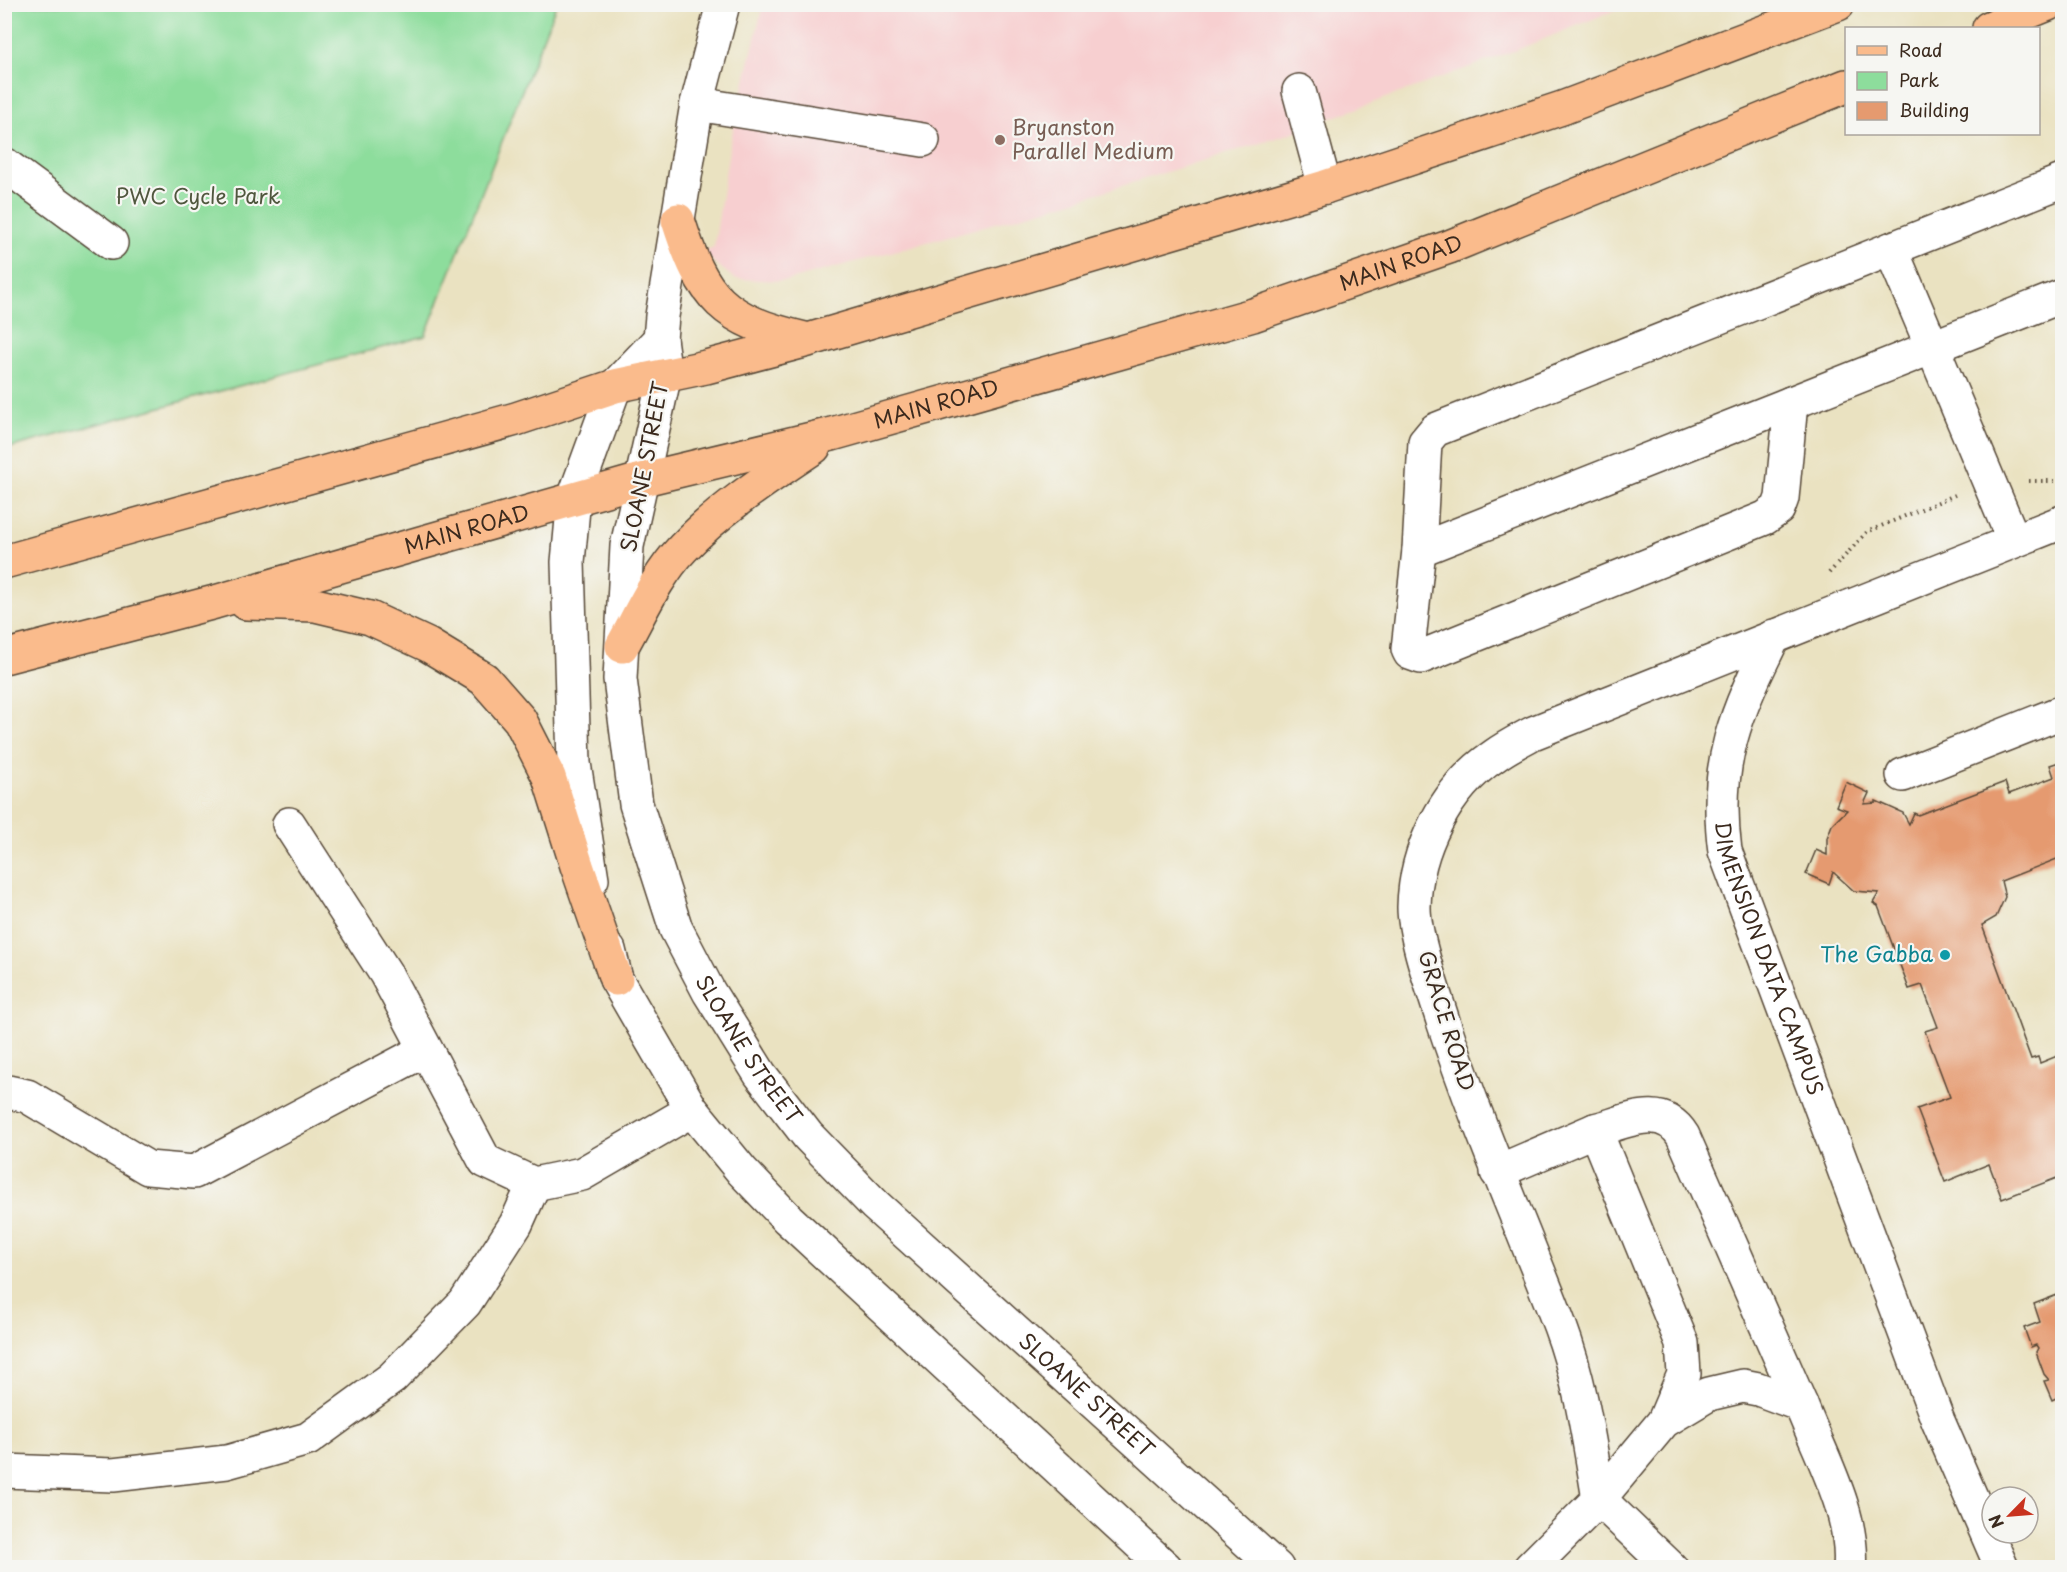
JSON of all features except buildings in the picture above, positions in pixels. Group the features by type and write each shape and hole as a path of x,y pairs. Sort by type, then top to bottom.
{"main road":[{"path":"4,562 516,419 615,386 706,367 808,340 1325,187 1563,108 1838,4"},
{"path":"1991,27 2048,4"},
{"name":"MAIN ROAD","path":"4,657 215,602 644,479 832,434 1178,337 1320,294 1449,247 1845,86"},
{"path":"678,220 691,261 704,285 719,300 741,318 762,329 808,340"},
{"path":"622,646 648,598 682,549 740,496 832,434"},
{"path":"215,602 315,605 370,618 428,645 484,679 520,720 549,777 576,866 616,979"}],"street":[{"name":"SLOANE STREET","path":"723,4 697,104 660,339 665,374 644,479 627,546 620,679 636,804 658,880 676,929 709,992 760,1074 808,1136 875,1205 1277,1568"},
{"path":"1299,91 1325,187"},
{"path":"697,104 923,140"},
{"path":"4,164 111,243"},
{"path":"1791,403 1782,498 1778,509 1772,513 1421,657 1414,656 1408,649 1419,550 1425,442 1435,430 2062,181"},
{"path":"1891,249 2014,541"},
{"path":"1419,550 2062,296"},
{"name":"SLOANE STREET","path":"660,339 615,386 574,498 568,562 574,763 590,867 616,979 692,1110 742,1171 788,1219 1167,1568"},
{"path":"1774,636 2062,522"},
{"name":"GRACE ROAD","path":"1599,1499 1575,1374 1560,1328 1477,1121 1428,976 1414,909 1419,872 1429,839 1445,807 1467,778 1493,756 1533,733 1774,636"},
{"name":"DIMENSION DATA CAMPUS","path":"1774,636 1733,728 1723,772 1720,813 1725,851 1938,1421 2002,1568"},
{"path":"1903,775 2062,712"},
{"path":"289,824 386,974 485,1161 534,1184 582,1174 692,1110"},
{"path":"4,1091 27,1096 148,1168 194,1172 425,1050"},
{"path":"1497,1172 1595,1130 1653,1116 1663,1116 1678,1126 1801,1405 1845,1516 1852,1547 1850,1568"},
{"path":"1530,1568 1599,1499 1664,1421 1684,1374 1682,1343 1595,1130"},
{"path":"4,1471 113,1475 227,1462 308,1439 393,1378 465,1303 516,1224 534,1184"},
{"path":"1664,1421 1709,1394 1735,1387 1758,1389 1801,1405"},
{"path":"1599,1499 1671,1568"}],"path":[{"path":"1824,579 1867,532 1989,482 2062,481"}],"shaded area":[{"name":"Bryanston Parallel Medium","path":"763,5 1628,5 1519,49 1280,137 1050,208 786,281 735,279 701,252 714,247 730,143"}],"green space":[{"name":"PWC Cycle Park","path":"5,5 556,5 425,336 5,449"}],"place":[{"name":"Bryanston Parallel Medium","path":"1000,140"},
{"name":"The Gabba","path":"1945,955"}]}
